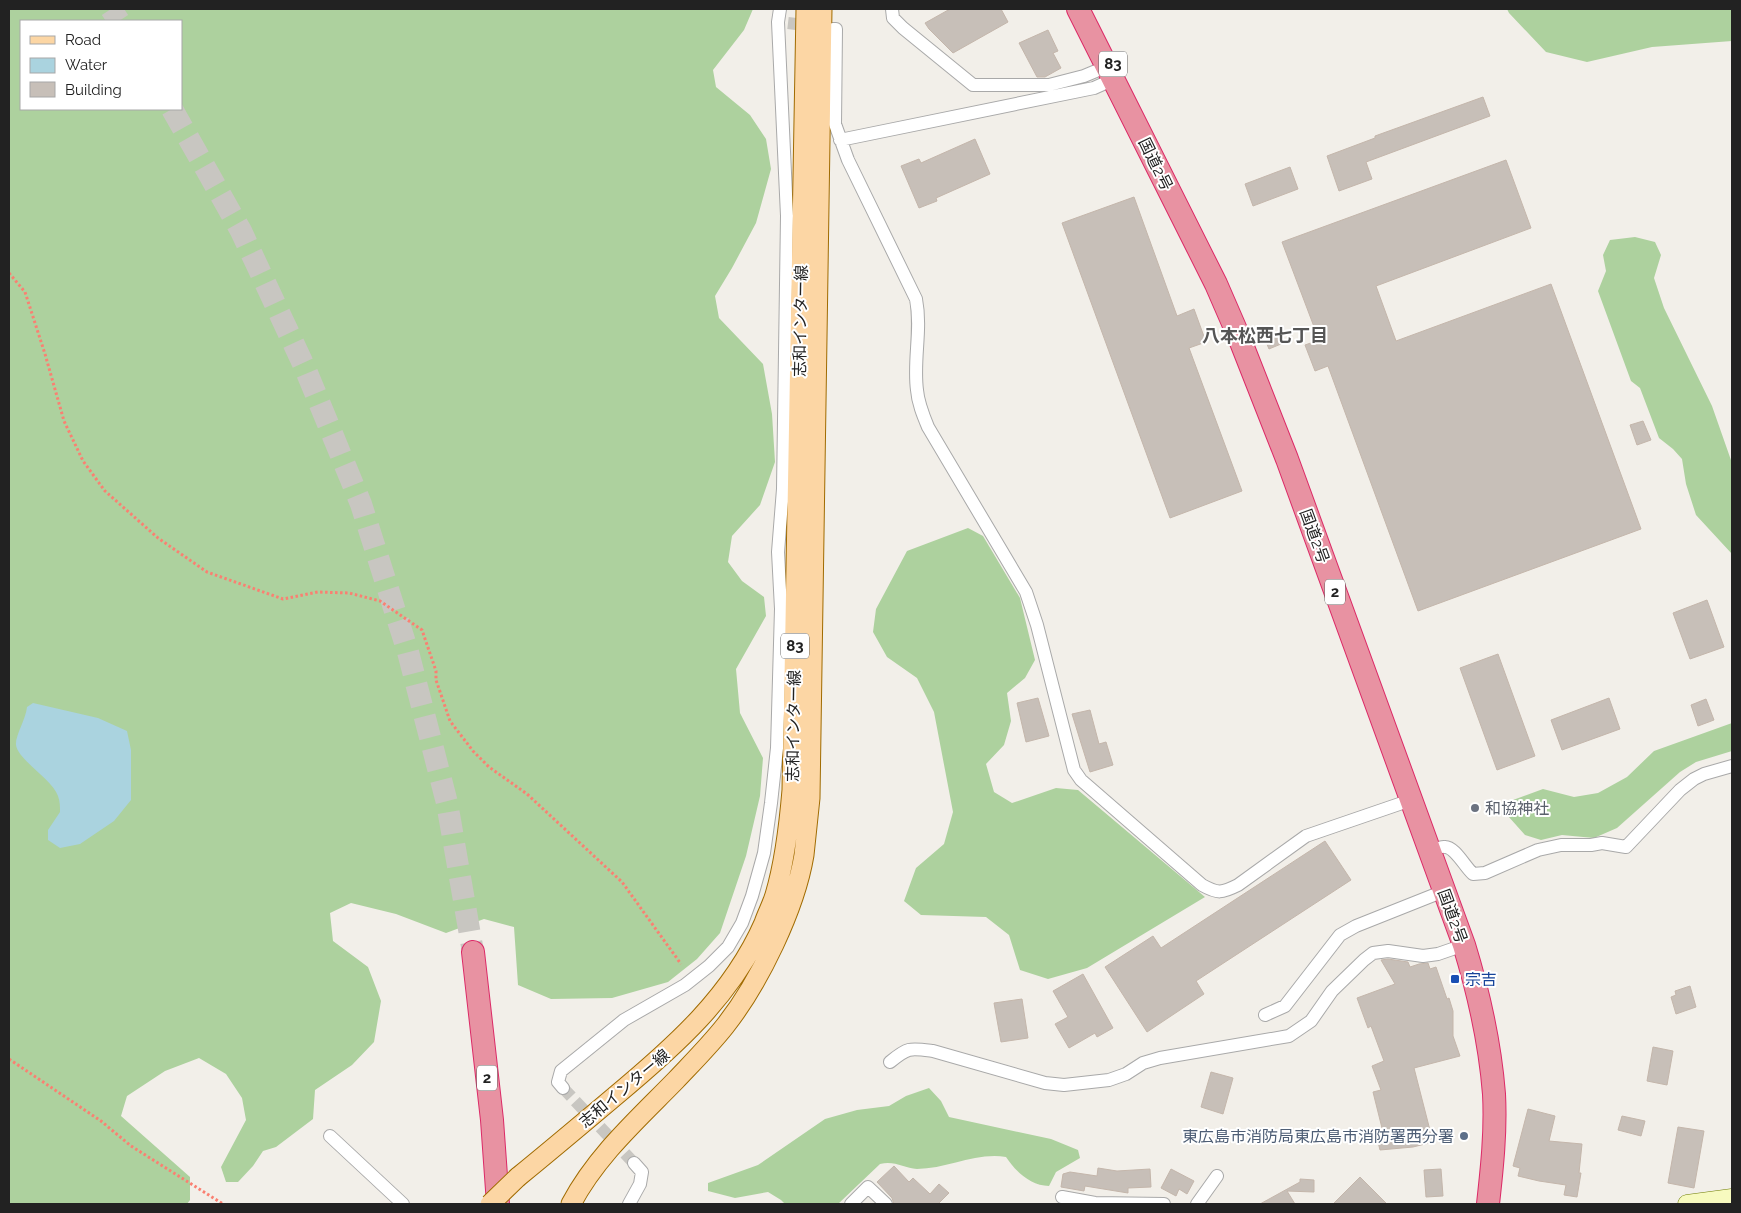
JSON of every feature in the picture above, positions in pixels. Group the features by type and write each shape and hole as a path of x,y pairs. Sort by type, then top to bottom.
{"highway":[{"name":"国道2号","path":"1078,9 1216,284 1239,337 1286,458 1464,945 1477,990 1490,1058 1494,1096 1494,1140 1488,1204"},
{"name":"2","path":"473,952 492,1120 498,1204"}],"main road":[{"name":"志和インター線","path":"490,1204 518,1178 680,1041 708,1012 734,979 756,941 775,896 786,848 792,790 806,9"},
{"name":"志和インター線","path":"571,1204 591,1172 611,1146 698,1057 726,1025 772,950 791,905 804,856 810,798 822,9"},
{"name":"83","path":"1087,9 1114,66 1135,120"}],"street":[{"path":"892,9 893,18 903,28 973,85 1049,85 1084,76 1111,72"},
{"path":"563,1088 558,1082 561,1071 624,1020 685,985 709,966 728,946 742,923 764,853 772,803 777,748 781,609 778,552 783,489 787,216 782,18"},
{"path":"833,29 836,30 836,124 840,140 916,299 919,315 916,388 920,406 928,427 1026,592 1037,625 1074,770 1080,780 1202,885 1214,892 1226,891 1238,885 1306,836 1411,800"},
{"path":"840,140 1094,88 1111,72"},
{"path":"1429,851 1444,846 1454,850 1465,867 1473,874 1485,873 1538,850 1561,845 1602,843 1626,847 1680,790 1694,779 1732,766"},
{"path":"1265,1015 1285,1006 1340,935 1356,926 1444,891"},
{"path":"890,1062 904,1050 918,1049 933,1051 1044,1083 1064,1085 1109,1080 1126,1074 1143,1063 1160,1058 1288,1036 1311,1021 1332,991 1364,960 1374,953 1388,951 1423,956 1438,954 1464,945"},
{"path":"330,1136 403,1204"},
{"path":"628,1204 640,1184 642,1172 634,1163"},
{"path":"1197,1204 1216,1176"},
{"path":"851,1204 868,1187 886,1204"},
{"path":"1062,1197 1095,1204 1164,1204"},
{"path":"1687,1204 1732,1198"}],"path":[{"path":"9,273 25,292 46,354 64,422 83,461 106,491 158,538 207,572 282,599 318,592 349,593 380,601 422,630 450,720 473,751 489,767 527,794 622,882 681,964"},
{"path":"9,1058 101,1122 131,1146 223,1204"}],"green space":[{"path":"9,9 753,9 744,30 713,70 716,87 750,115 766,139 771,169 756,223 715,296 719,318 763,364 772,414 775,462 760,505 732,536 728,562 742,581 764,597 766,616 736,669 740,713 763,758 760,796 746,856 720,933 697,959 668,982 612,998 551,999 518,985 514,927 484,919 446,933 396,914 351,903 330,913 333,941 368,967 381,1001 374,1042 352,1065 315,1090 313,1119 276,1147 263,1151 253,1166 238,1182 226,1182 221,1167 246,1120 242,1098 226,1074 199,1058 165,1071 127,1096 121,1116 190,1177 190,1200 187,1204 9,1204"},
{"path":"1507,9 1732,9 1732,41 1652,47 1587,62 1546,52"},
{"path":"1635,237 1655,242 1661,255 1654,278 1664,308 1712,406 1732,463 1732,554 1696,515 1686,484 1682,459 1659,438 1640,388 1631,381 1598,291 1606,271 1603,255 1610,240"},
{"path":"968,528 983,536 1020,598 1035,660 1025,678 1007,693 1011,721 1004,745 986,764 994,792 1012,803 1056,788 1078,790 1205,897 1087,968 1048,979 1020,970 1009,935 986,917 921,915 904,901 916,868 944,844 953,812 934,712 917,678 887,657 873,632 876,609 907,551"},
{"path":"1732,723 1732,751 1696,762 1680,772 1617,828 1594,838 1562,835 1541,840 1525,835 1508,816 1513,800 1543,789 1574,797 1598,793 1627,777 1654,751"},
{"path":"929,1088 941,1101 949,1117 1051,1139 1078,1150 1080,1158 1056,1172 1049,1186 1030,1181 1014,1168 1006,1157 995,1156 917,1169 890,1163 880,1164 838,1204 785,1204 768,1192 735,1198 708,1191 708,1183 758,1165 825,1119 857,1110 889,1106 906,1096"}],"water":[{"path":"33,703 98,718 127,731 131,750 131,800 114,821 80,844 60,848 48,840 48,830 60,812 59,798 49,783 18,751 16,745 27,707"}],"building":[{"path":"950,9 1001,9 1008,22 953,53 925,23"},
{"path":"1048,30 1058,51 1053,53 1061,68 1045,77 1037,77 1019,43"},
{"path":"1483,97 1490,116 1366,162 1372,179 1339,191 1327,156 1375,138 1375,136"},
{"path":"975,139 990,174 936,198 937,201 919,208 901,166 919,159 921,163"},
{"path":"1506,160 1531,228 1376,286 1396,341 1551,284 1641,529 1418,611 1328,366 1315,371 1305,345 1319,340 1282,242"},
{"path":"1290,167 1298,189 1253,206 1245,184"},
{"path":"1134,197 1177,316 1194,309 1206,342 1189,348 1242,491 1170,518 1062,223"},
{"path":"1277,332 1281,344 1269,349 1264,337"},
{"path":"1643,421 1651,440 1637,445 1630,425"},
{"path":"1707,600 1724,647 1690,659 1673,613"},
{"path":"1498,654 1535,756 1497,770 1460,668"},
{"path":"1038,698 1049,736 1026,742 1017,703"},
{"path":"1609,698 1620,729 1562,750 1551,720"},
{"path":"1706,699 1714,720 1698,726 1691,705"},
{"path":"1090,710 1099,744 1106,742 1113,765 1090,772 1072,714"},
{"path":"1325,841 1351,880 1196,981 1204,994 1147,1032 1105,967 1153,936 1161,948"},
{"path":"1388,959 1408,962 1410,967 1428,963 1430,969 1436,967 1453,1011 1453,1036 1460,1056 1414,1068 1433,1142 1413,1147 1380,1150 1376,1134 1383,1132 1373,1092 1381,1090 1372,1066 1384,1061 1371,1026 1368,1028 1357,998 1395,984 1381,960"},
{"path":"1083,974 1113,1028 1097,1037 1095,1033 1069,1048 1055,1024 1068,1017 1053,991"},
{"path":"1690,986 1696,1007 1676,1014 1671,997 1676,995 1675,991"},
{"path":"1022,999 1028,1038 1001,1042 994,1003"},
{"path":"1653,1047 1673,1051 1667,1085 1647,1081"},
{"path":"1211,1072 1233,1078 1223,1114 1201,1107"},
{"path":"1528,1109 1555,1116 1549,1141 1582,1144 1579,1173 1581,1173 1577,1197 1564,1195 1566,1185 1518,1176 1520,1168 1513,1166"},
{"path":"1622,1116 1645,1121 1641,1136 1618,1130"},
{"path":"1678,1127 1704,1131 1694,1188 1668,1183"},
{"path":"894,1166 909,1182 913,1178 930,1194 939,1184 949,1193 939,1203 941,1204 894,1204 892,1198 877,1182"},
{"path":"1098,1168 1117,1171 1150,1169 1151,1187 1128,1188 1128,1193 1085,1186 1084,1191 1061,1187 1063,1174 1070,1172 1097,1176"},
{"path":"1171,1169 1194,1181 1187,1194 1179,1189 1176,1196 1161,1188"},
{"path":"1441,1169 1443,1196 1426,1197 1424,1170"},
{"path":"1360,1177 1387,1204 1333,1204"},
{"path":"1300,1179 1314,1180 1314,1192 1287,1191 1295,1204 1260,1204 1300,1182"}],"tunnel":[{"path":"111,9 118,20"},
{"path":"788,23 813,26"},
{"path":"173,110 241,231 305,368 361,504 408,652 447,803 473,952"},
{"path":"563,1088 634,1163"}],"place":[{"name":"和協神社","path":"1475,808"},
{"name":"宗吉","path":"1455,979"},
{"name":"東広島市消防局東広島市消防署西分署","path":"1464,1136"}],"district":[{"name":"八本松西七丁目","path":"1265,336"}]}
